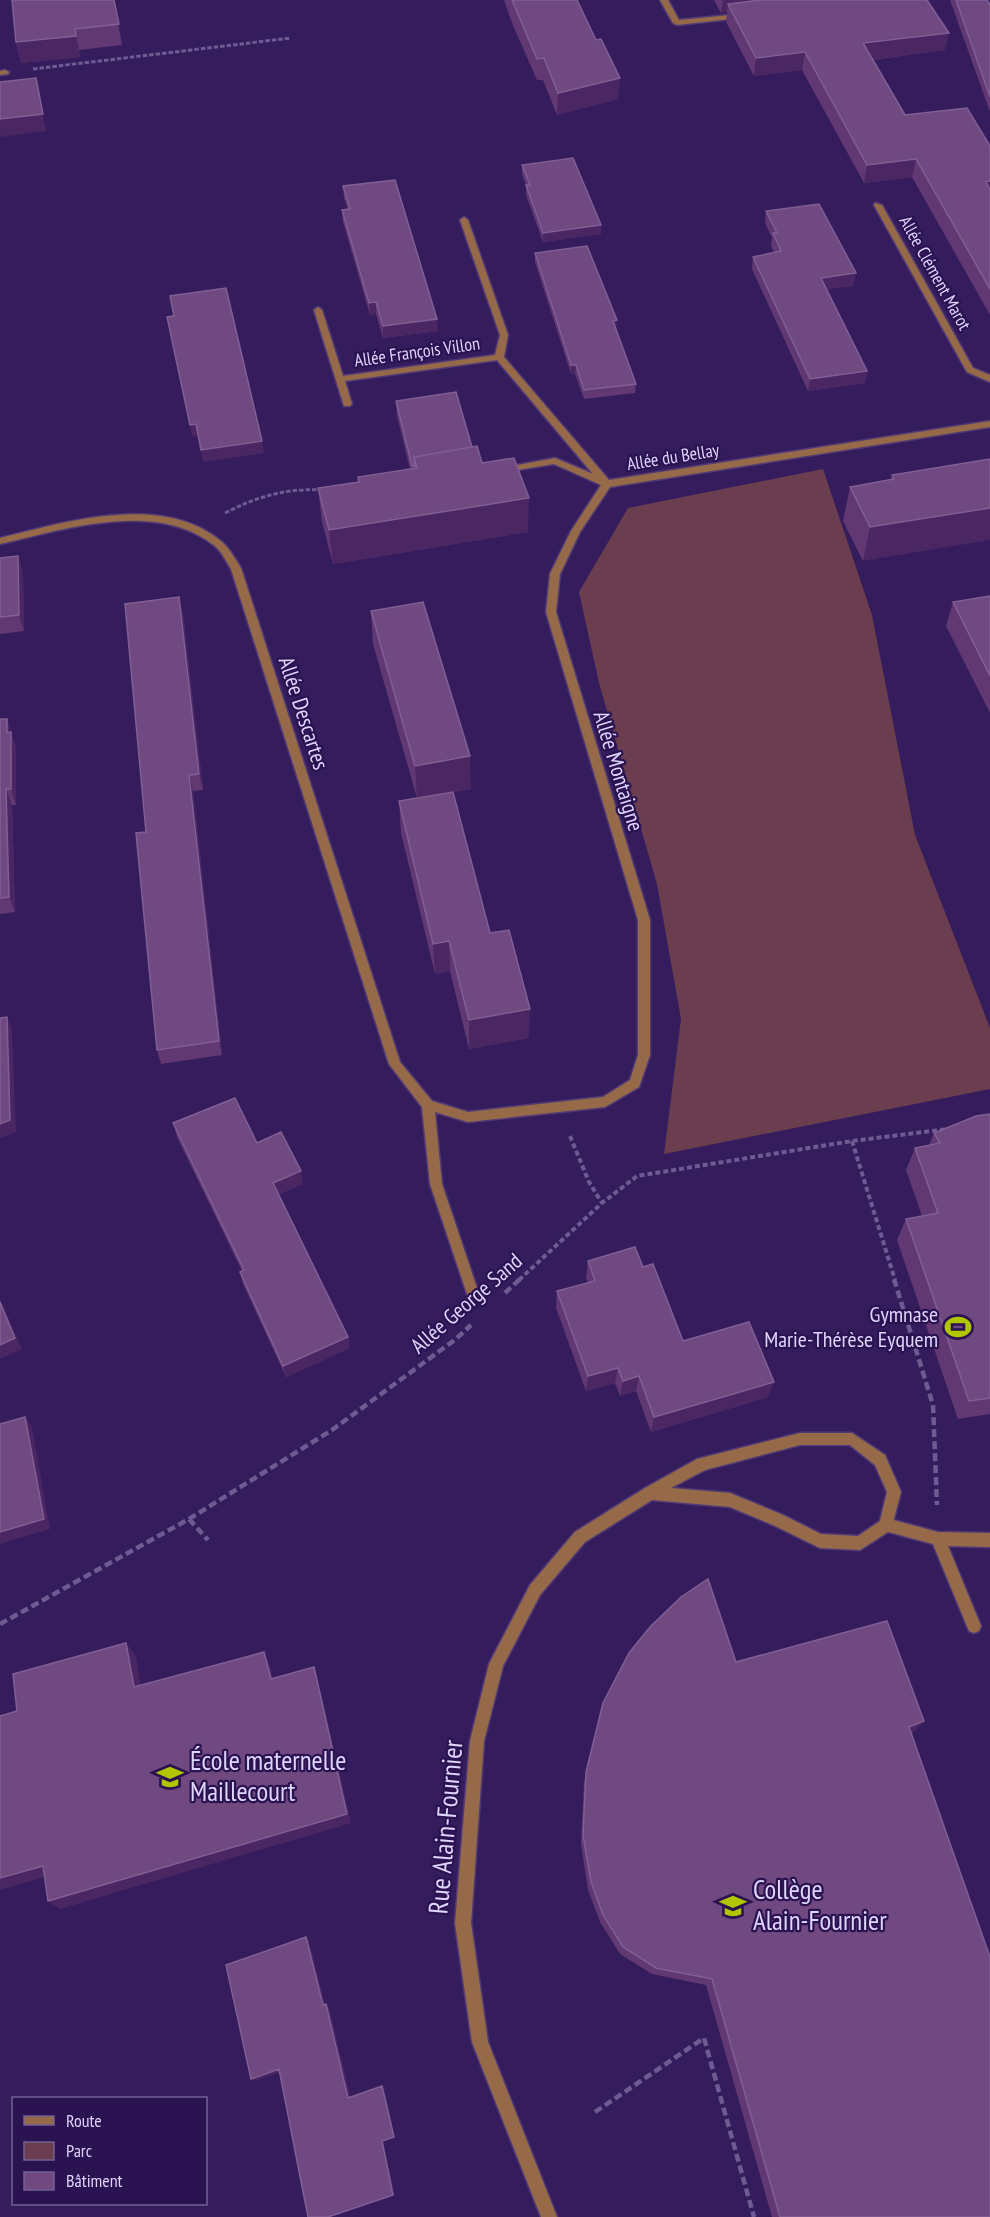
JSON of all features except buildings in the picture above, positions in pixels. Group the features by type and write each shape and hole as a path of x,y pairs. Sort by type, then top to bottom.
{"street":[{"path":"664,0 676,23 746,15"},
{"name":"Allée Clément Marot","path":"878,205 970,370 990,379"},
{"path":"464,220 504,334 499,357 607,484"},
{"name":"Allée François Villon","path":"318,310 347,404"},
{"name":"Allée François Villon","path":"340,379 499,357"},
{"name":"Allée du Bellay","path":"488,473 555,461 607,484 990,424"},
{"name":"Allée Montaigne","path":"558,1108 605,1102 635,1083 644,1055 644,920 551,612 555,574 576,531 607,484"},
{"name":"Allée Descartes","path":"0,541 103,519 138,517 171,522 196,530 219,544 236,568 395,1064 428,1105"},
{"path":"473,1294 436,1184 428,1105 468,1117 558,1108"},
{"name":"Rue Alain-Fournier","path":"549,2217 480,2042 463,1923 477,1741 496,1664 535,1590 580,1537 650,1493 702,1464 800,1439 852,1439 880,1460 894,1492 886,1525"},
{"path":"650,1493 730,1500 820,1541 860,1543 886,1525 938,1539 990,1540"},
{"path":"938,1539 974,1626"}],"path":[{"path":"3,72 291,38"},
{"path":"196,530 258,497 284,489 307,488 330,491"},
{"path":"558,1108 589,1182 602,1203"},
{"name":"Allée George Sand","path":"499,1299 602,1203 637,1176 852,1141 956,1128"},
{"path":"852,1141 933,1405 938,1539"},
{"name":"Allée George Sand","path":"0,1624 189,1520 332,1430 456,1339 473,1323"},
{"path":"189,1520 208,1540"},
{"path":"595,2112 704,2038 754,2217"}],"green space":[{"path":"823,469 872,615 915,835 990,1028 990,1089 664,1154 681,1019 657,884 599,683 579,592 628,508"}],"place":[{"name":"Gymnase Marie-Thérèse Eyquem","path":"958,1327"},
{"name":"École maternelle Maillecourt","path":"170,1777"},
{"name":"Collège Alain-Fournier","path":"733,1906"}]}
